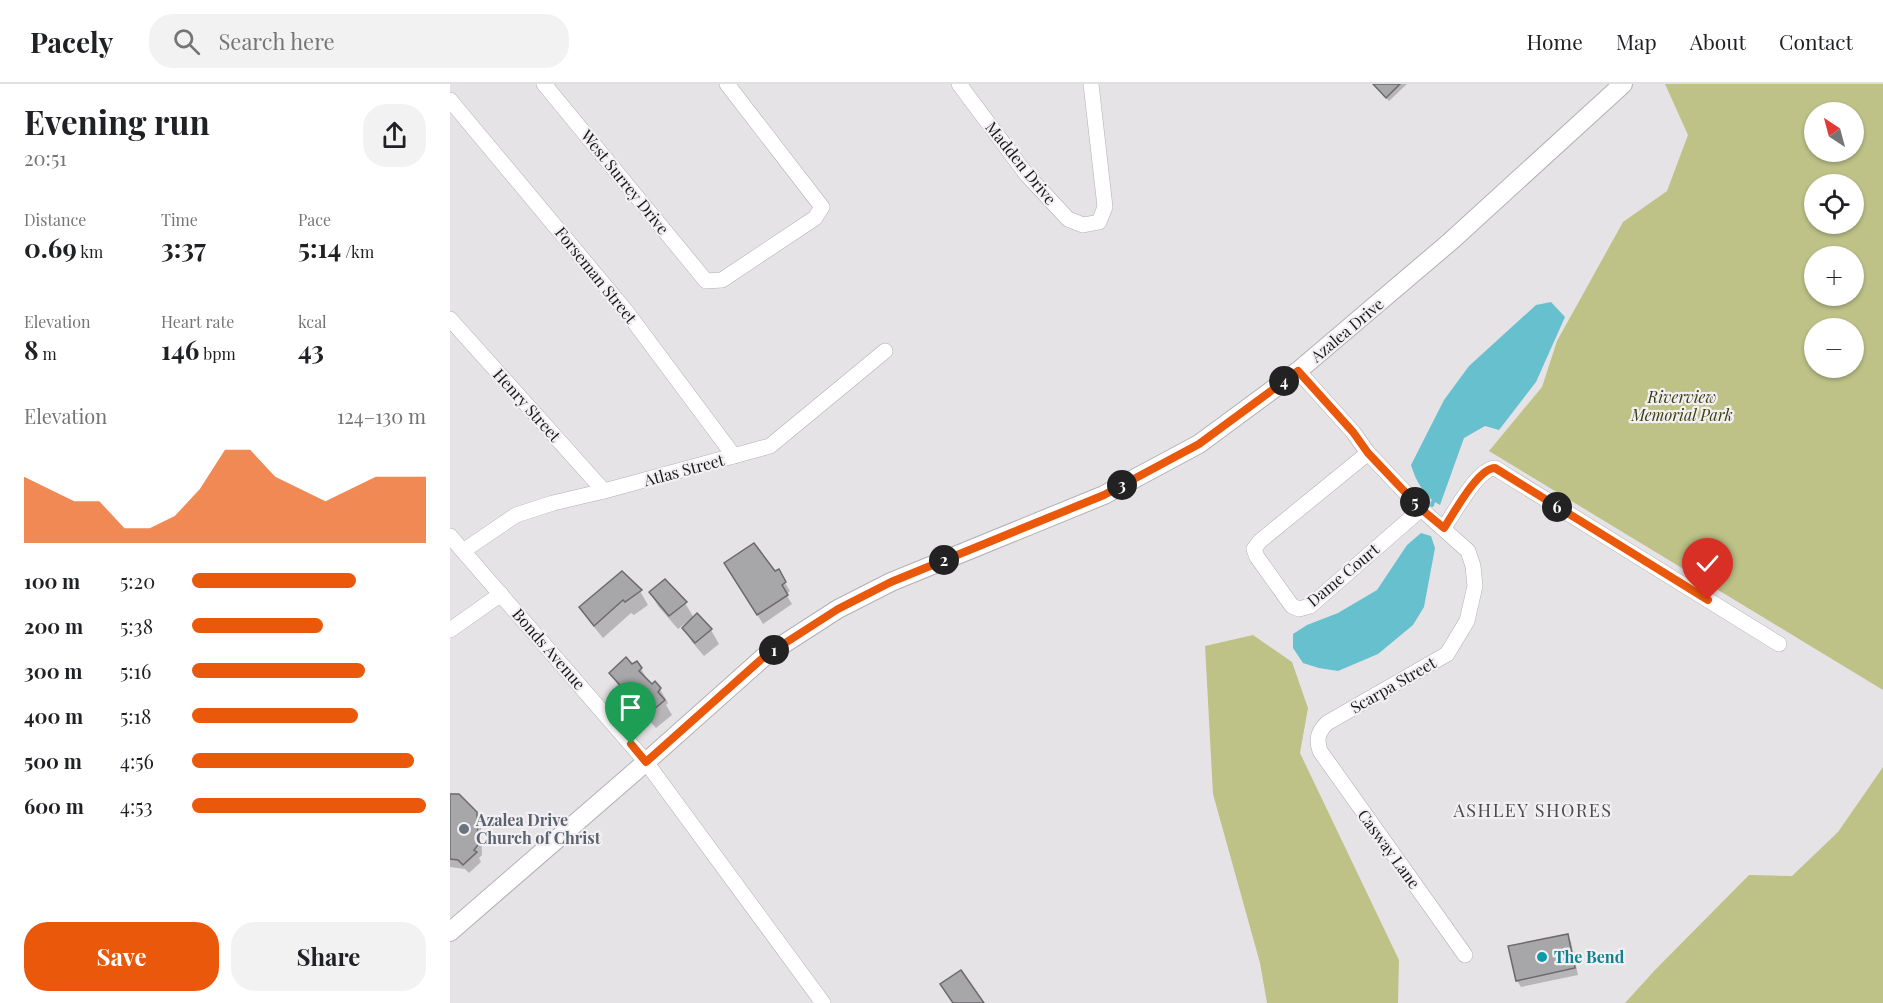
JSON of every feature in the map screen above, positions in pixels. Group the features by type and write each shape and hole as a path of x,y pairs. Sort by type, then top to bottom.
{"street":[{"name":"West Surrey Drive","path":"544,84 706,281 722,280 815,218 822,207 727,84"},
{"name":"Madden Drive","path":"958,84 1027,176 1068,219 1083,225 1098,222 1105,207 1091,84"},
{"name":"Azalea Drive","path":"450,932 765,656 838,609 891,582 1104,495 1199,444 1298,371 1460,234 1623,84"},
{"name":"Forseman Street","path":"450,100 626,310 734,456"},
{"name":"Henry Street","path":"450,318 604,491"},
{"name":"Atlas Street","path":"463,551 516,515 553,503 770,446 885,351"},
{"name":"Scarpa Street","path":"1298,371 1353,432 1368,453 1421,509 1468,551 1473,566 1475,586 1467,621 1447,654 1327,723 1319,731 1317,742"},
{"name":"Dame Court","path":"1368,453 1254,549 1257,557 1292,606 1299,609 1310,606 1421,509"},
{"path":"1444,528 1480,475 1489,468 1495,468 1779,644"},
{"name":"Bonds Avenue","path":"450,536 646,762 824,1003"},
{"path":"450,630 501,594"},
{"name":"Casway Lane","path":"1317,742 1320,751 1465,955"}],"green space":[{"name":"Riverview Memorial Park","path":"1665,84 1883,84 1883,690 1489,451 1542,387 1557,341 1623,222 1667,191 1688,135"},
{"path":"1253,635 1292,662 1308,708 1300,753 1399,960 1398,1003 1267,1003 1260,963 1213,794 1205,646"},
{"path":"1883,767 1883,1003 1625,1003 1749,875 1792,876 1838,832"}],"water":[{"path":"1551,302 1565,317 1536,382 1499,430 1485,426 1464,438 1440,505 1434,502 1421,488 1411,465 1444,400 1469,366 1536,305"},
{"path":"1421,533 1431,536 1435,548 1424,607 1413,625 1378,654 1338,671 1303,663 1293,648 1293,634 1307,625 1338,613 1377,590 1407,545"}],"building":[{"path":"1373,84 1400,84 1386,98"},
{"path":"754,543 775,571 779,569 786,582 782,585 788,595 757,615 724,563"},
{"path":"622,571 642,590 625,602 623,600 594,626 579,607"},
{"path":"665,579 687,602 669,616 649,592"},
{"path":"697,613 712,629 695,643 682,628"},
{"path":"626,657 632,664 637,661 642,668 639,671 652,684 655,681 661,688 658,692 665,700 647,715 609,673"},
{"name":"Azalea Drive Church of Christ","path":"450,794 459,794 477,812 478,845 474,850 477,852 463,865 458,860 450,859"},
{"name":"The Bend","path":"1568,934 1575,968 1516,981 1508,946"},
{"path":"961,970 984,1003 953,1003 940,984"}],"place":[{"name":"Azalea Drive Church of Christ","path":"464,829"},
{"name":"The Bend","path":"1542,957"}],"district":[{"name":"ASHLEY SHORES","path":"1533,811"}],"route":[{"path":"631,744 646,762 765,656 838,609 891,582 1104,495 1199,444 1298,371 1353,432 1368,453 1421,509 1444,528 1480,475 1489,468 1495,468 1708,600"}]}
